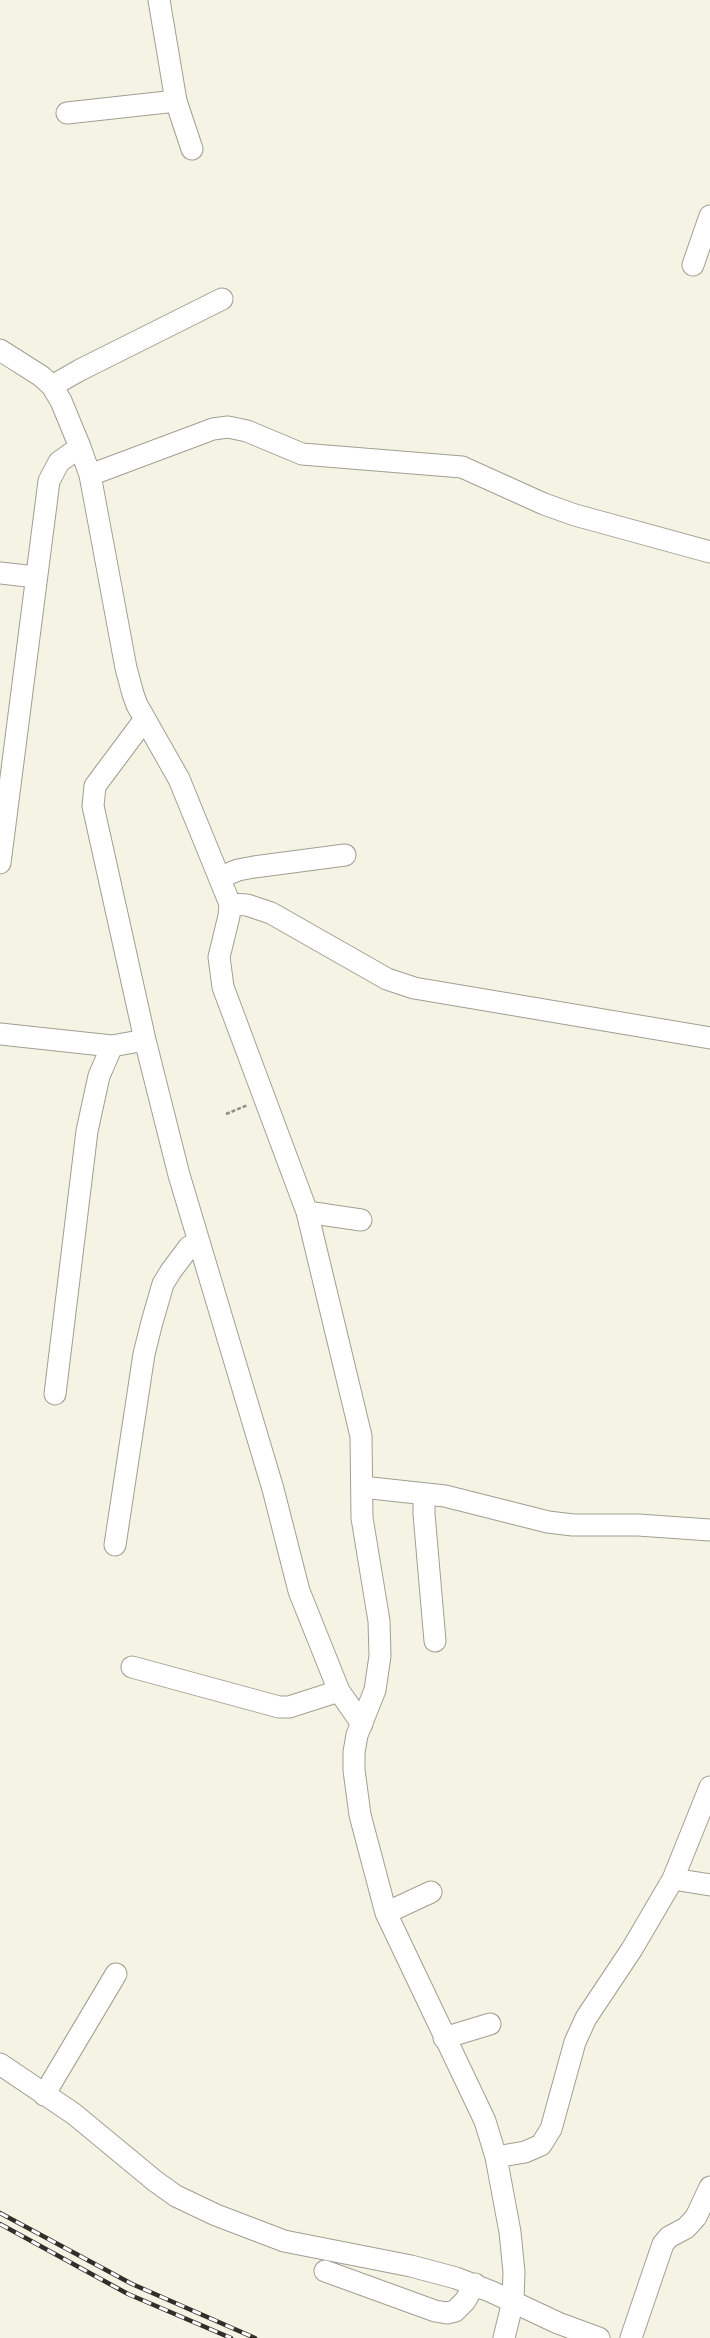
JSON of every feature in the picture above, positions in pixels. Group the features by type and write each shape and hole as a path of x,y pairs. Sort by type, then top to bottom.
{"street":[{"path":"159,0 176,101 192,149"},
{"path":"67,113 176,101"},
{"path":"693,265 710,216"},
{"path":"52,386 80,370 222,299"},
{"path":"0,350 41,376 52,386 61,401 90,474 126,668 135,700 180,779 221,877 230,904 220,957 220,970 223,987 263,1098 307,1212 361,1436 362,1518 379,1621 380,1656 375,1690 362,1724 354,1752 359,1807 365,1838 386,1913 444,2038 485,2121 496,2157 513,2256 513,2301 504,2338"},
{"path":"90,474 213,429 228,427 247,431 308,455 462,467 544,504 569,513 710,552"},
{"path":"0,863 49,481 60,462 80,447"},
{"path":"0,573 36,576"},
{"path":"145,719 95,786 93,798 145,1040 198,1242 273,1489 299,1591 339,1691 362,1724"},
{"path":"221,877 238,870 254,867 345,855"},
{"path":"230,904 247,905 270,913 387,979 414,988 710,1038"},
{"path":"0,1034 112,1046 145,1040"},
{"path":"54,1394 88,1130 99,1076 112,1046"},
{"path":"307,1212 361,1220"},
{"path":"115,1546 144,1354 152,1322 164,1284 170,1271 185,1251 198,1242"},
{"path":"362,1487 445,1496 548,1522 573,1525 638,1525 710,1530"},
{"path":"424,1494 424,1514 436,1640"},
{"path":"132,1667 279,1707 289,1707 339,1691"},
{"path":"496,2157 525,2152 541,2145 551,2129 575,2042 586,2018 632,1949 673,1879 710,1787"},
{"path":"673,1879 710,1885"},
{"path":"386,1913 431,1892"},
{"path":"44,2095 116,1974"},
{"path":"444,2038 490,2024"},
{"path":"0,2064 98,2133 155,2181 176,2196 216,2216 284,2241 411,2266 475,2284 546,2318 599,2338"},
{"path":"631,2338 663,2244 669,2237 686,2228 703,2211 710,2187"},
{"path":"325,2271 435,2311 448,2313 455,2311 465,2301 475,2284"}],"path":[{"path":"226,1114 263,1098"}],"railway":[{"path":"0,2213 132,2284 255,2338"},
{"path":"0,2224 128,2294 231,2338"}]}
